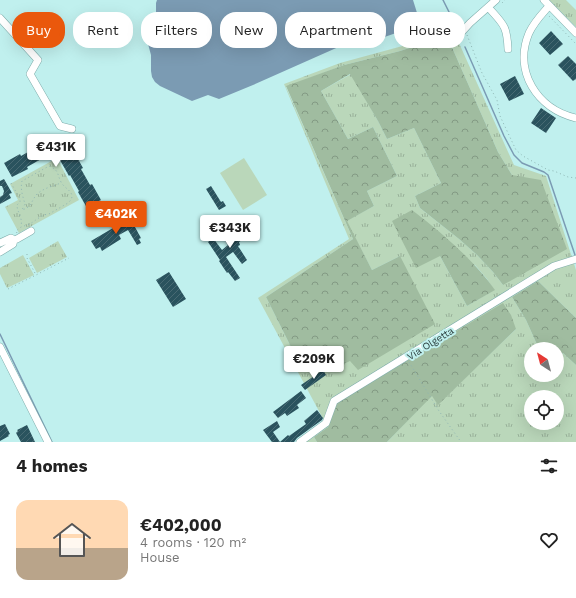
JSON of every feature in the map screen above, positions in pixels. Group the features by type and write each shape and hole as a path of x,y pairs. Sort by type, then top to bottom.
{"street":[{"path":"465,32 470,23 496,0"},
{"path":"576,33 546,6 534,23 527,38 524,54 527,73 534,90 546,104 560,113 576,118"},
{"path":"488,7 501,21 506,30 508,49"},
{"path":"0,18 38,60 30,74 60,126 72,129"},
{"path":"17,239 32,230"},
{"path":"0,243 11,238 14,240 14,244 0,252"},
{"name":"Via Olgetta","path":"300,442 326,423 334,401 554,266 576,259"},
{"path":"0,347 48,442"}],"path":[{"path":"546,6 576,44"},
{"path":"465,39 497,100 500,116 516,150 522,156 548,170 568,177 576,178"},
{"path":"17,230 71,201 72,195 70,191 61,183 56,170 50,166 24,180 21,184 22,198 25,204 20,212"},
{"path":"11,183 20,199 17,208 22,219 21,227"},
{"path":"22,210 26,209 32,204 33,200 40,192 61,183"},
{"path":"27,254 27,258 36,275"},
{"path":"8,288 69,258"},
{"path":"406,358 439,411 461,442"}],"green space":[{"path":"549,0 566,0 576,10 576,27"},
{"path":"395,48 409,48 344,65 286,87 353,239 266,297 298,361 400,256 372,270 346,221 374,206 367,191 397,176 373,127 348,139 321,91 351,74 387,139 414,128 441,183 415,196 420,208 477,255 503,285 512,175 498,152 452,48 461,48 514,165 546,176 576,270 576,318 538,281 512,297 526,320 536,342 524,342 524,382 564,382 564,354 576,365 576,442 387,442 432,395 438,404 516,329 337,403 328,427 314,437 317,442 306,442 327,426 258,298 349,239 284,84 340,63","holes":["440,256 475,265 494,290 467,306"]},
{"path":"409,48 452,48 498,152 512,175 541,180 567,249 503,285 477,255 420,208 415,196 441,183 414,128 387,139 350,74 321,91 348,139 373,127 397,176 367,191 374,206 347,221 372,270 400,256 435,324 358,370 350,361 333,369 326,357 298,361 266,297 353,239 286,86 344,65"},
{"path":"57,158 79,200 19,233 5,207 18,200 10,184"},
{"path":"244,158 267,195 243,210 220,173"},
{"path":"412,210 435,228 467,257 495,290 467,306 440,256 416,268 392,221"},
{"path":"58,241 67,257 37,273 29,258"},
{"path":"23,255 34,275 7,288 0,274 0,268"},
{"path":"538,281 576,318 576,365 564,354 564,342 536,342 526,320 512,297"},
{"path":"503,303 511,315 516,329 438,405 432,396 387,442 317,442 314,437 328,427 337,403"}],"water":[{"path":"157,0 413,0 417,12 394,12 394,34 386,36 386,12 285,12 285,48 336,48 219,99 208,95 192,101 160,86 155,82 152,77 151,55 149,48 212,48 212,12 156,12"}],"building":[{"path":"551,31 563,44 550,55 539,43"},
{"path":"568,56 576,64 576,79 573,81 558,65"},
{"path":"515,76 524,94 509,101 500,84"},
{"path":"541,108 556,118 546,133 531,123"},
{"path":"53,136 64,157 74,152 90,185 92,184 101,200 87,208 70,175 69,176 56,153 44,160 43,158 27,167 28,169 12,177 4,163 20,154 21,156 37,147 36,145"},
{"path":"4,179 12,193 9,194 11,198 0,204 0,197 3,195 4,191 2,186 0,186 0,181"},
{"path":"211,186 221,202 223,201 226,206 219,210 206,189"},
{"path":"130,218 141,238 139,239 141,243 137,245 128,230 119,235 121,239 102,251 100,247 96,249 91,241"},
{"path":"240,225 248,236 239,242 240,245 238,246 247,260 242,264 233,252 226,257 240,278 235,281 228,272 227,273 208,242 213,238 222,250 228,245 220,234 228,227 231,231"},
{"path":"169,272 186,299 173,307 156,280"},
{"path":"323,370 326,375 305,390 301,385"},
{"path":"301,391 306,398 297,405 299,408 287,416 285,413 278,418 273,412"},
{"path":"317,410 323,418 294,442 280,442 288,435 289,436 306,424 304,421"},
{"path":"277,421 280,427 273,432 280,442 272,442 263,430"},
{"path":"5,424 10,434 0,441 0,426"},
{"path":"27,425 35,442 21,442 16,433 18,431 17,430"}],"waterway":[{"path":"443,0 449,12"},
{"path":"465,47 504,136 514,155 522,163 548,175 575,255"},
{"path":"0,334 52,442"}]}
